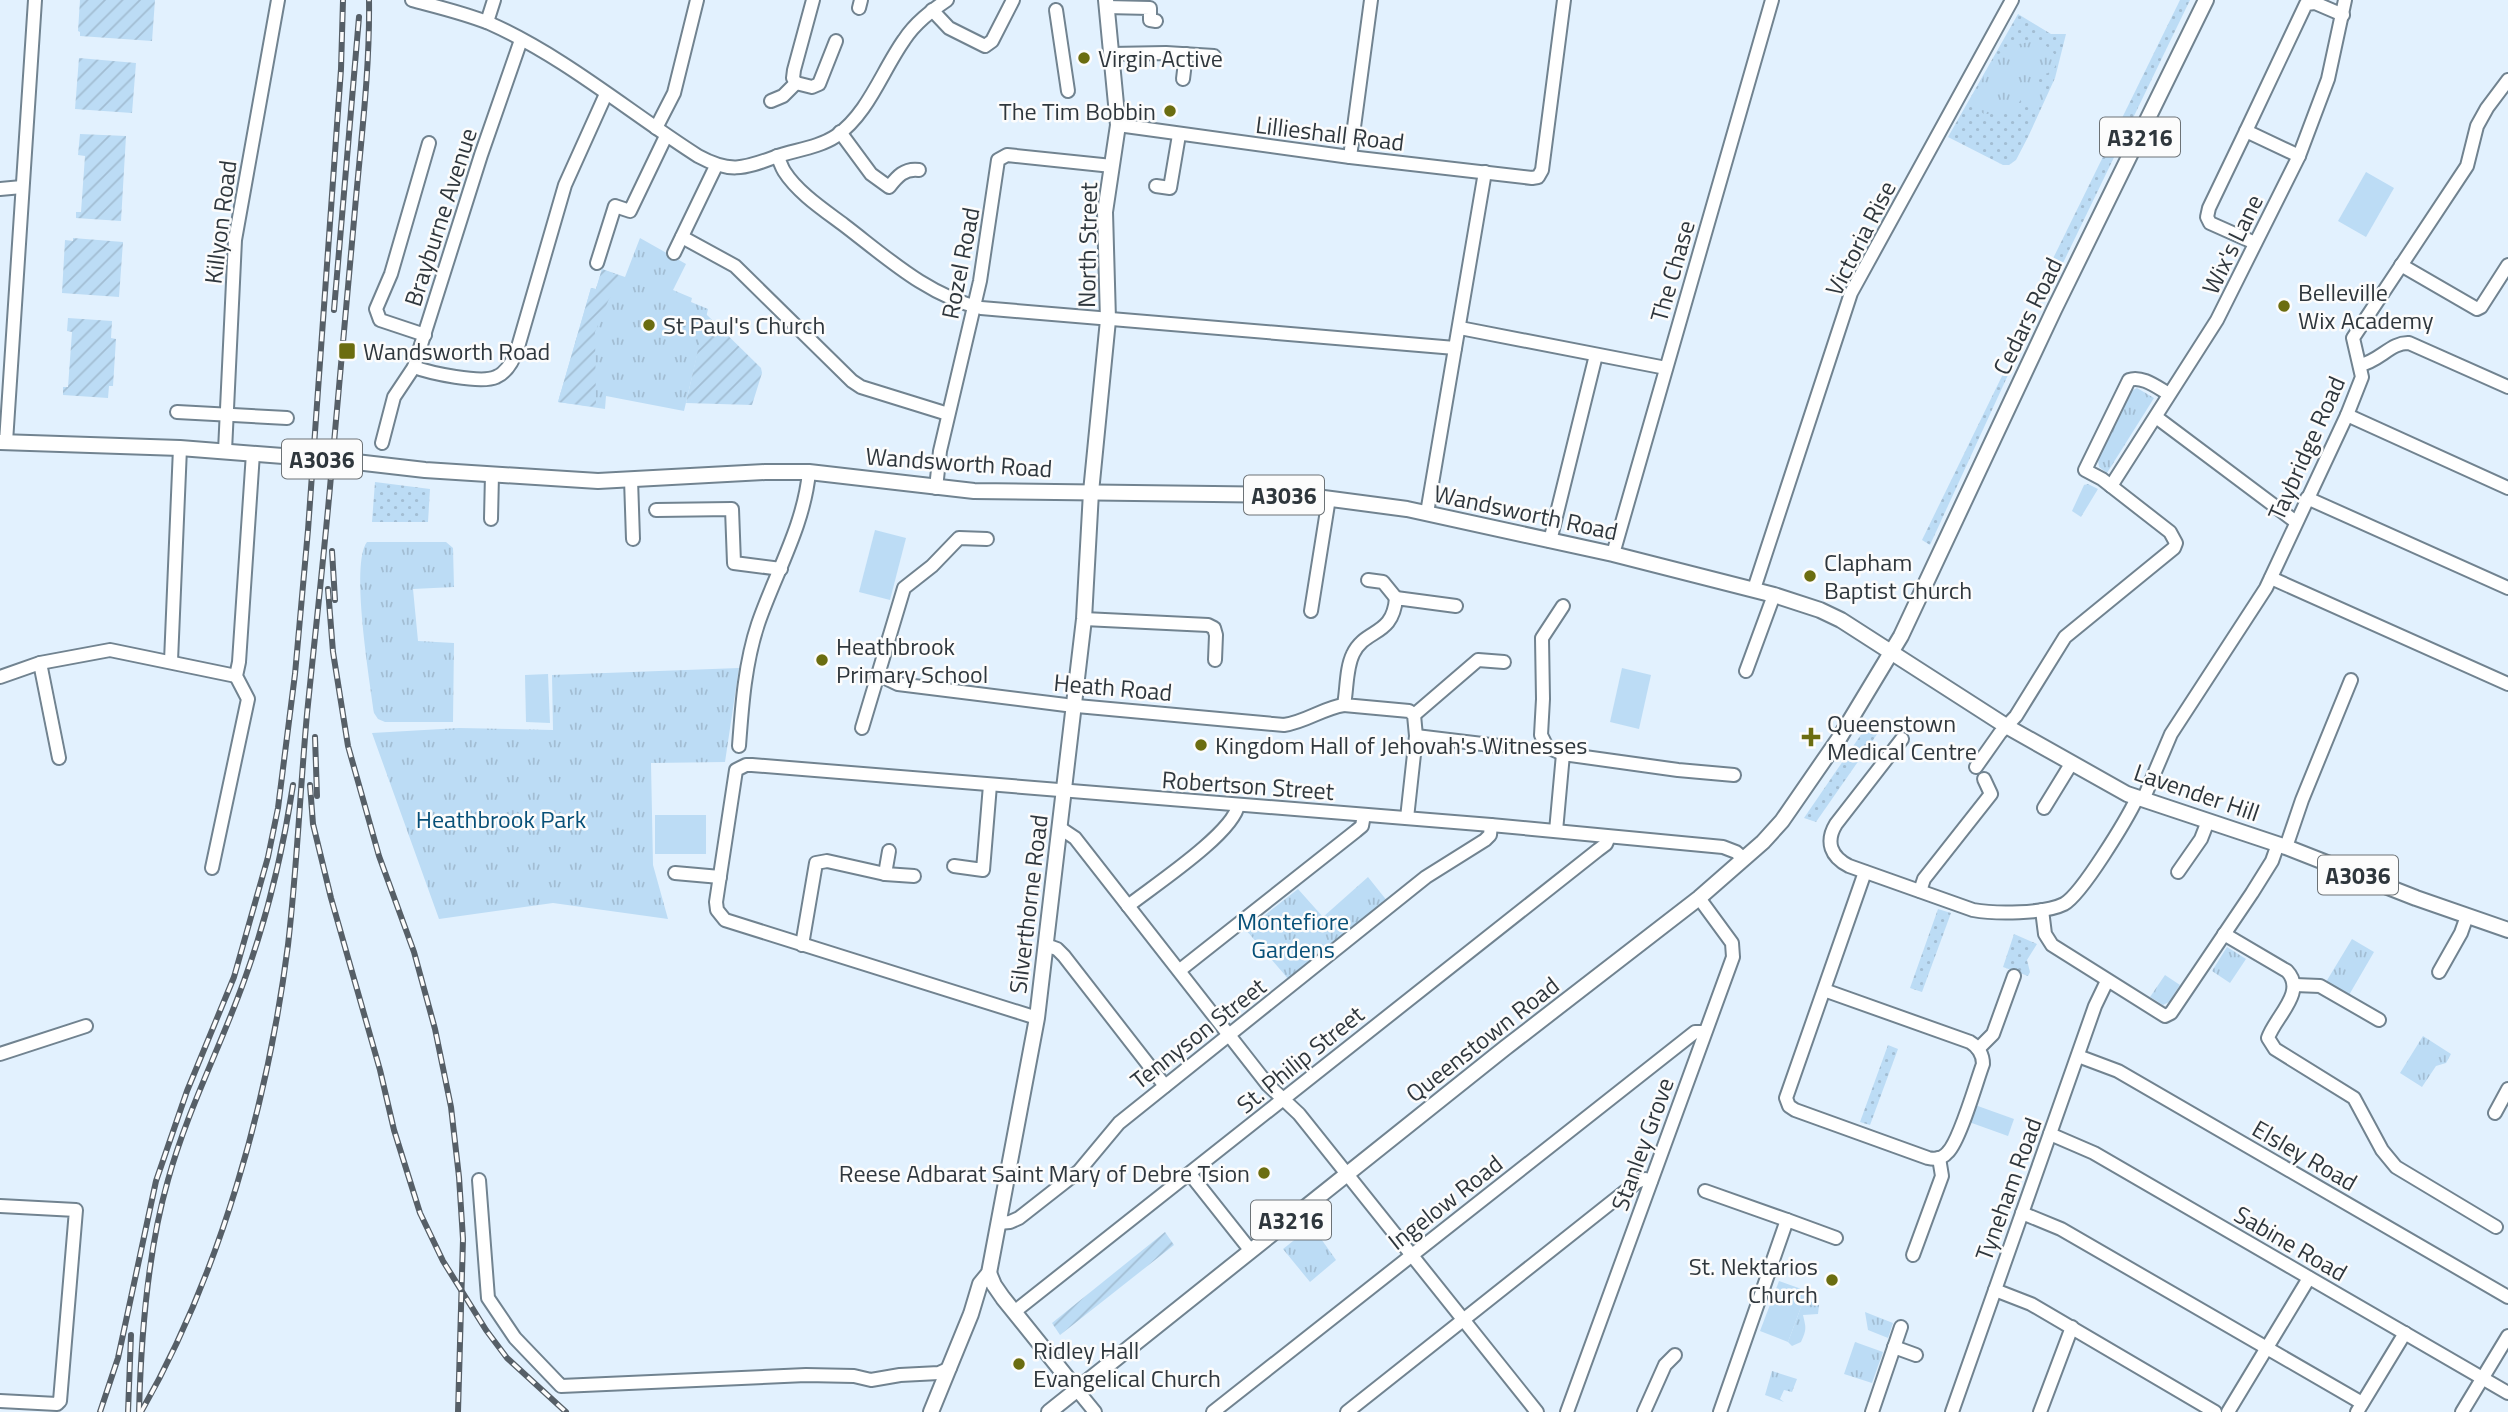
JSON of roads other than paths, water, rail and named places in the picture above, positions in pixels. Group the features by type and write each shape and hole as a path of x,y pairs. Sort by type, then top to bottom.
{"main road":[{"name":"Cedars Road","path":"1892,654 2054,310 2206,0"},
{"name":"North Street","path":"1091,492 1108,320 1105,212 1118,125 1106,4"},
{"name":"Wandsworth Road","path":"3,442 180,448 598,481 809,472 936,488 1026,493 1301,495 1329,498 1427,513 1614,554 1754,589 1832,615 1892,654"},
{"name":"Silverthorne Road","path":"931,1412 971,1314 980,1284 989,1273 1037,1018 1084,619 1091,492"},
{"name":"Lavender Hill","path":"1892,654 2006,726 2071,764 2140,799 2282,845 2508,930"},
{"name":"Queenstown Road","path":"1049,1412 1505,1048 1699,898 1763,842 1786,815 1840,737 1892,654"},
{"path":"989,1273 993,1285 1077,1390"},
{"path":"971,1314 993,1298 1003,1298"}],"street":[{"path":"3,442 35,0"},
{"name":"Killyon Road","path":"225,451 236,231 278,0"},
{"path":"412,0 486,22 521,40 557,60 661,132 716,166 730,169 742,168 824,142 840,132 860,111 904,39 932,10 947,0"},
{"path":"486,22 494,0"},
{"path":"597,263 615,206 630,211 661,132 674,93 697,0"},
{"path":"813,0 794,70 793,78 796,83 812,87 819,84 836,41"},
{"path":"932,10 949,28 985,46 992,41 1013,0"},
{"path":"1350,157 1371,0"},
{"name":"Lillieshall Road","path":"1118,125 1350,157 1538,177 1542,170 1563,0"},
{"name":"The Chase","path":"1614,554 1772,0"},
{"name":"Victoria Rise","path":"1754,589 1852,293 2012,0"},
{"name":"Wix's Lane","path":"2111,486 2217,320 2299,156 2328,79 2345,0"},
{"path":"2255,243 2210,223 2207,217 2209,208 2306,4 2315,3 2343,15"},
{"path":"1106,4 1150,8 1150,20 1156,21"},
{"path":"1056,10 1068,91"},
{"name":"Brayburne Avenue","path":"382,443 394,397 414,367 481,155 521,40"},
{"path":"1111,54 1214,56"},
{"path":"1183,79 1186,54"},
{"name":"Taybridge Road","path":"2042,910 2063,904 2074,896 2140,799 2171,734 2271,579 2362,377 2353,338 2467,166 2477,126 2508,80"},
{"path":"771,101 783,96 796,83"},
{"path":"414,367 484,380 496,377 510,364 518,347 565,185 606,94"},
{"path":"2246,131 2299,156"},
{"path":"840,132 871,174 889,187 898,174 919,170"},
{"path":"1156,186 1170,188 1179,135"},
{"path":"425,335 385,322 376,314 391,274 429,143"},
{"name":"Rozel Road","path":"936,488 948,414 989,230 997,164 1002,156 1017,155 1112,166"},
{"path":"777,156 788,176 817,204 920,282 974,306 1108,320 1455,348"},
{"path":"674,253 716,166"},
{"path":"1427,513 1485,172"},
{"path":"0,189 22,187"},
{"path":"682,237 735,266 861,387 948,414"},
{"path":"2401,265 2477,309 2481,307 2508,265"},
{"path":"1460,328 1666,368"},
{"path":"2360,365 2375,361 2400,343 2409,343 2508,387"},
{"path":"1550,541 1596,355"},
{"path":"1976,767 2006,726 2017,716 2065,637 2174,548 2176,543 2170,532 2111,486 2085,470 2127,383 2135,378 2169,394"},
{"path":"177,412 287,418"},
{"path":"2347,415 2508,488"},
{"path":"2156,417 2296,522"},
{"path":"172,661 180,448"},
{"path":"212,868 248,699 236,676 253,453"},
{"path":"739,746 745,677 758,625 804,502 809,472"},
{"path":"491,519 492,474"},
{"path":"631,479 633,539"},
{"path":"1311,611 1329,498"},
{"path":"2307,498 2508,588"},
{"path":"656,510 732,509 734,563 781,569"},
{"path":"862,728 904,588 932,566 958,538 987,539"},
{"path":"2271,579 2508,684"},
{"path":"1368,580 1384,583 1396,598 1395,612 1388,624 1364,641 1353,654 1344,705 1409,711 1414,715 1416,736 1407,818"},
{"path":"1746,671 1774,595"},
{"path":"1396,598 1455,606"},
{"path":"1563,606 1542,638 1541,734 1547,747 1563,754 1734,775"},
{"path":"1084,619 1208,625 1214,628 1216,635 1215,660"},
{"path":"0,677 40,663 110,650 236,676"},
{"path":"1414,715 1478,660 1504,662"},
{"path":"40,663 59,758"},
{"name":"Heath Road","path":"877,674 898,684 1074,705 1284,725 1299,723 1332,707 1344,705"},
{"path":"1902,739 1833,830 1830,844 1834,856 1849,866 1981,912 2042,910 2045,934 2049,942 2158,1013 2169,1015 2282,845 2351,680"},
{"path":"1416,736 1499,746"},
{"path":"1556,831 1563,754"},
{"path":"2044,808 2071,764"},
{"name":"Robertson Street","path":"720,877 735,772 746,765 1556,831 1723,847 1736,852 1744,859"},
{"path":"1920,891 1924,879 1991,794 1984,779"},
{"path":"954,866 983,870 990,785"},
{"path":"1128,906 1216,837 1235,816 1238,806"},
{"path":"1180,970 1362,826 1364,815"},
{"path":"2178,872 2201,839 2208,821"},
{"name":"Tennyson Street","path":"998,1223 1019,1218 1079,1171 1119,1123 1426,877 1485,840 1490,835 1491,825"},
{"path":"1060,828 1075,838 1268,1085 1299,1114 1537,1412"},
{"name":"St. Philip Street","path":"1014,1312 1590,857 1606,844 1609,838"},
{"path":"886,874 889,851"},
{"path":"802,945 816,863 827,861 886,874 914,876"},
{"path":"1824,990 1970,1042 1978,1049 1983,1057 1983,1064 1950,1151 1939,1158 1928,1158 1796,1110 1789,1106 1786,1098 1865,872"},
{"path":"675,873 720,877 717,910 725,920 1037,1018"},
{"name":"Stanley Grove","path":"1567,1412 1732,957 1733,951 1726,933 1699,898"},
{"path":"2439,972 2462,933 2467,916"},
{"path":"2224,934 2292,976 2295,985 2293,993 2270,1030 2270,1044 2354,1098 2382,1150 2396,1167 2496,1227"},
{"path":"1046,945 1057,949 1064,956 1165,1086"},
{"path":"1978,1049 1993,1034 2014,976"},
{"name":"Tyneham Road","path":"1952,1412 2095,1006 2107,981"},
{"path":"2295,985 2320,986 2379,1020"},
{"path":"0,1054 86,1026"},
{"name":"Ingelow Road","path":"1213,1412 1696,1032 1704,1032"},
{"name":"Elsley Road","path":"2078,1056 2118,1070 2508,1297"},
{"path":"2495,1113 2508,1089"},
{"name":"Sabine Road","path":"2050,1134 2094,1153 2508,1393"},
{"path":"1913,1255 1942,1176 1939,1158"},
{"path":"1190,1174 1251,1251"},
{"path":"1347,1412 1637,1182 1644,1179 1651,1181"},
{"path":"479,1180 488,1298 515,1338 561,1386 806,1375 871,1380 939,1373 950,1368"},
{"path":"1705,1191 1836,1238"},
{"path":"0,1206 76,1210 60,1401 57,1404 0,1401"},
{"path":"2022,1213 2061,1228 2267,1347 2360,1408 2405,1333"},
{"path":"1720,1412 1787,1220"},
{"path":"2228,1412 2309,1278"},
{"path":"1995,1290 2031,1304 2215,1412"},
{"path":"1872,1412 1900,1327"},
{"path":"2041,1412 2072,1327"},
{"path":"2462,1412 2508,1336"},
{"path":"1894,1347 1916,1355"},
{"path":"1644,1412 1665,1364 1675,1355"},
{"path":"1077,1390 1096,1412"}],"railway":[{"path":"100,1412 118,1358 156,1181 187,1091 234,977 268,857 278,808 295,674 308,530 341,69 343,0"},
{"path":"141,1412 194,1303 237,1186 268,1065 279,1004 291,916 307,714 362,131 369,0"},
{"path":"334,310 359,17"},
{"path":"332,551 335,600"},
{"path":"328,589 333,652 348,746 379,856 414,952 435,1029 451,1107 463,1239 458,1412"},
{"path":"315,737 317,796"},
{"path":"139,1412 146,1295 161,1208 176,1154 235,1006 260,933 279,859 293,785"},
{"path":"310,785 313,824 331,898 380,1070 394,1130 420,1213 443,1261 486,1330 507,1358 566,1412"},
{"path":"128,1412 131,1335"}],"place":[{"name":"Virgin Active","path":"1084,58"},
{"name":"The Tim Bobbin","path":"1170,111"},
{"name":"Belleville Wix Academy","path":"2284,306"},
{"name":"St Paul's Church","path":"649,325"},
{"name":"Wandsworth Road","path":"347,351"},
{"name":"Clapham Baptist Church","path":"1810,576"},
{"name":"Heathbrook Primary School","path":"822,660"},
{"name":"Queenstown Medical Centre","path":"1811,737"},
{"name":"Kingdom Hall of Jehovah's Witnesses","path":"1201,745"},
{"name":"Reese Adbarat Saint Mary of Debre Tsion","path":"1264,1173"},
{"name":"St. Nektarios Church","path":"1832,1280"},
{"name":"Ridley Hall Evangelical Church","path":"1019,1364"}],"park label":[{"name":"Heathbrook Park","path":"501,819"},
{"name":"Montefiore Gardens","path":"1293,935"}]}
